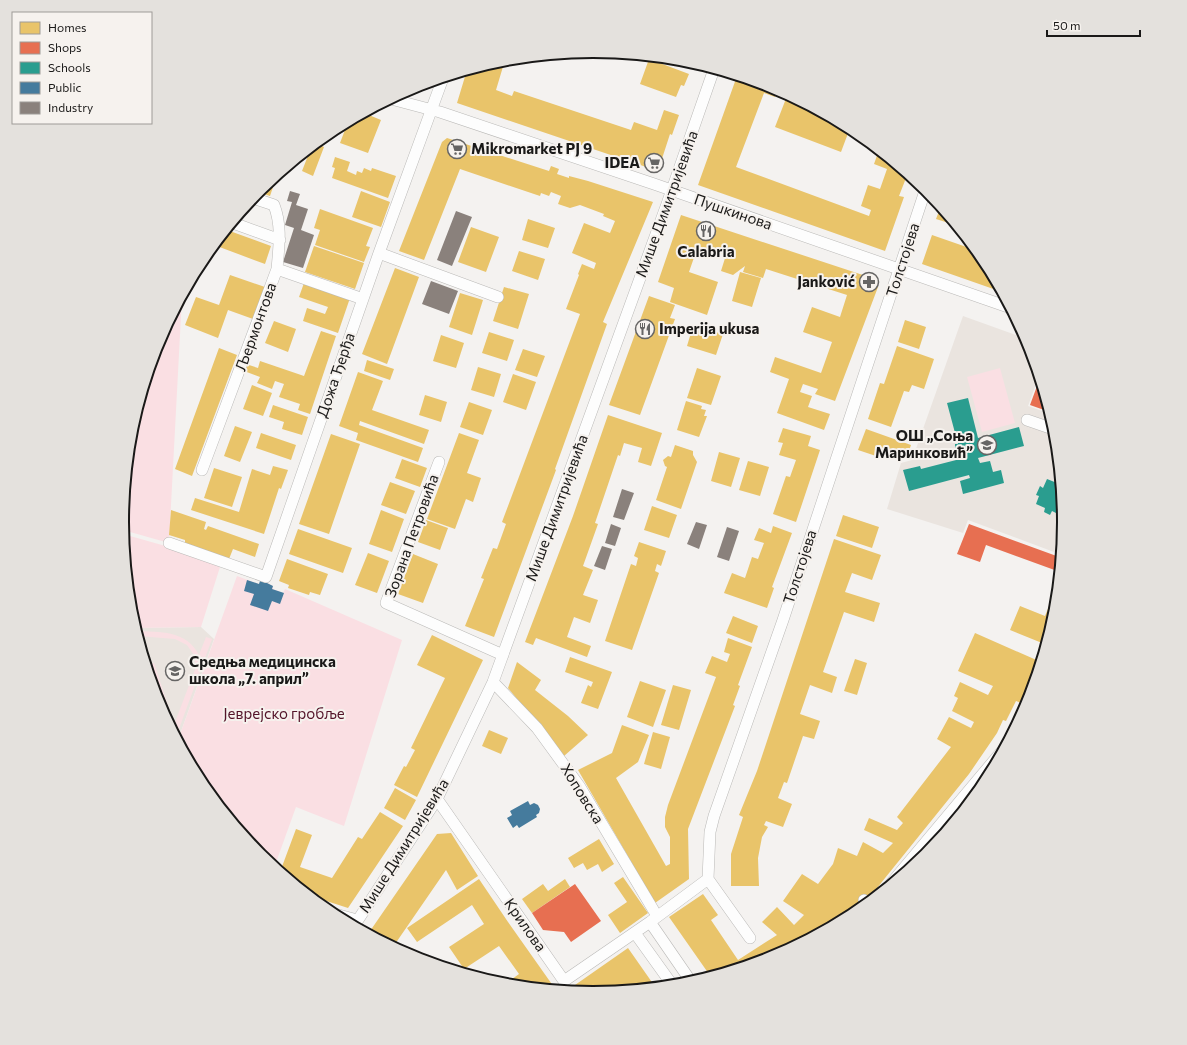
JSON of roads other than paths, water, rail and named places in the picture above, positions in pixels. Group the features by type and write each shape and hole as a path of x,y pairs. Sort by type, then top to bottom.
{"street":[{"name":"Мише Димитријевића","path":"357,922 437,799 493,682 672,191 712,74"},
{"name":"Дожа Ђерђа","path":"169,543 266,577 379,253 441,84"},
{"name":"Пушкинова","path":"400,101 432,110 672,191 1004,306"},
{"name":"Толстојева","path":"708,879 710,832 714,816 783,620 924,196"},
{"path":"259,200 274,205 279,220 280,240 277,269"},
{"path":"237,225 280,240"},
{"path":"379,253 498,297"},
{"name":"Љермонтова","path":"202,470 277,269 363,299"},
{"path":"1027,420 1048,427"},
{"name":"Зорана Петровића","path":"439,462 386,603 503,656"},
{"name":"Хоповска","path":"493,682 537,728 580,787 653,919"},
{"path":"906,866 990,764"},
{"name":"Крилова","path":"437,799 564,981 635,933 708,879"},
{"path":"708,879 750,938"},
{"path":"653,919 688,977"},
{"path":"635,933 669,980"}],"place":[{"name":"Mikromarket PJ 9","path":"457,149"},
{"name":"IDEA","path":"654,163"},
{"name":"Calabria","path":"706,231"},
{"name":"Janković","path":"869,282"},
{"name":"Imperija ukusa","path":"645,329"},
{"name":"ОШ „Соња Маринковић”","path":"987,445"},
{"name":"Средња медицинска школа „7. април”","path":"175,671"}],"park label":[{"name":"Јеврејско гробље","path":"284,714"}]}
